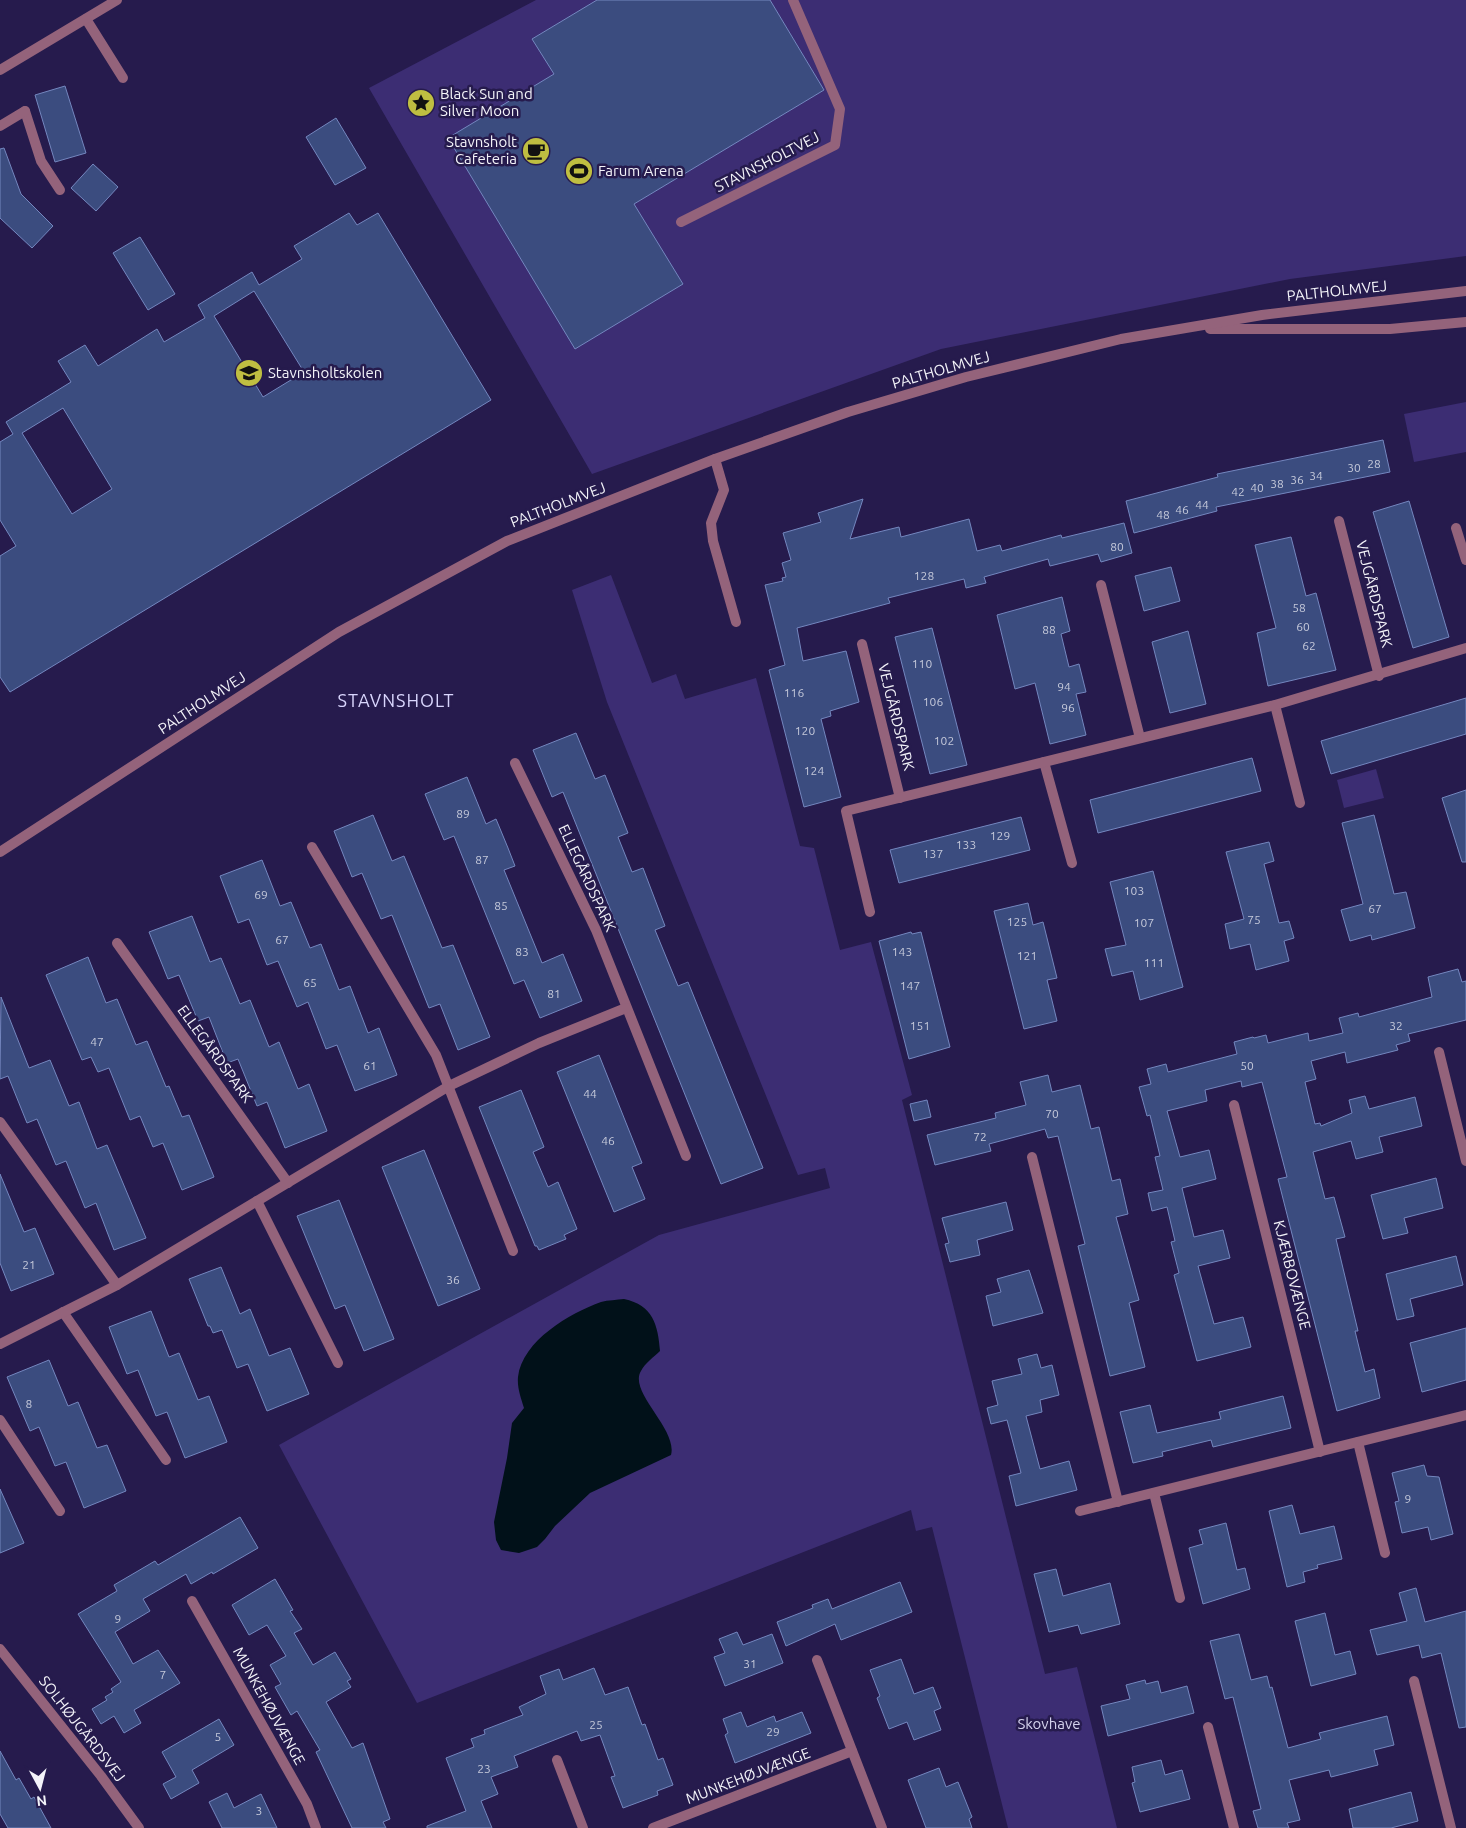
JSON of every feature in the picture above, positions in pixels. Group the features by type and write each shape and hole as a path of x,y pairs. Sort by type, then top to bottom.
{"street":[{"path":"0,70 117,0"},
{"name":"STAVNSHOLTVEJ","path":"681,222 835,145 840,109 793,0"},
{"path":"86,19 123,78"},
{"path":"0,126 25,111 41,161 60,190"},
{"name":"PALTHOLMVEJ","path":"2,851 339,632 507,541 715,459 848,412 966,377 1122,339 1262,315 1466,291"},
{"name":"PALTHOLMVEJ","path":"1181,329 1390,329 1466,322"},
{"path":"715,459 724,490 711,523 714,542 736,622"},
{"name":"VEJGÅRDSPARK","path":"1339,520 1379,676"},
{"path":"1456,528 1466,560"},
{"path":"1101,585 1140,738"},
{"name":"VEJGÅRDSPARK","path":"862,644 900,798"},
{"path":"870,912 846,811 1275,705 1379,676 1466,648"},
{"path":"1275,705 1300,803"},
{"path":"1044,762 1072,863"},
{"name":"ELLEGÅRDSPARK","path":"515,763 596,930 686,1156"},
{"path":"312,847 436,1055 513,1251"},
{"name":"ELLEGÅRDSPARK","path":"117,943 288,1182"},
{"path":"0,1344 117,1285 449,1086 539,1043 626,1008"},
{"path":"1439,1052 1466,1161"},
{"name":"KJÆRBOVÆNGE","path":"1234,1105 1320,1452"},
{"path":"0,1122 117,1285"},
{"path":"1032,1157 1118,1502"},
{"path":"257,1201 338,1363"},
{"path":"63,1312 166,1460"},
{"path":"1080,1511 1466,1415"},
{"path":"0,1420 60,1512"},
{"path":"1358,1442 1385,1553"},
{"path":"1154,1493 1180,1598"},
{"name":"MUNKEHØJVÆNGE","path":"192,1601 307,1804 316,1828"},
{"name":"SOLHØJGÅRDSVEJ","path":"1,1653 101,1776 139,1828"},
{"path":"817,1660 882,1828"},
{"path":"1414,1682 1451,1828"},
{"path":"1208,1727 1234,1828"},
{"name":"MUNKEHØJVÆNGE","path":"654,1828 852,1751"},
{"path":"557,1760 583,1828"}],"green space":[{"path":"536,0 1466,0 1466,256 1290,279 941,349 592,474 369,88"},
{"path":"1466,402 1466,452 1414,462 1404,414"},
{"name":"Skovhave","path":"611,575 652,683 676,674 685,699 756,678 800,846 814,848 840,950 871,942 912,1095 902,1100 1045,1674 1077,1667 1117,1828 1008,1828 932,1527 916,1531 911,1510 417,1703 279,1445 659,1235 830,1188 825,1168 798,1175 607,702 572,590"},
{"path":"1376,769 1384,798 1344,808 1337,780"}],"shaded area":[{"path":"624,1299 642,1306 648,1311 658,1333 660,1351 643,1368 639,1380 641,1389 667,1434 671,1445 671,1455 590,1493 555,1526 537,1547 519,1553 501,1550 496,1540 494,1522 512,1423 524,1408 518,1381 521,1364 538,1340 562,1321 601,1302"}],"building":[{"name":"Farum Arena","path":"597,0 770,0 824,90 634,204 683,284 575,349 448,138 554,74 532,39"},
{"path":"65,86 86,153 55,162 35,95"},
{"path":"336,118 366,168 335,185 306,137"},
{"path":"4,148 21,194 53,226 32,248 0,218 0,149"},
{"path":"93,164 118,187 96,211 71,188"},
{"path":"349,213 357,225 378,213 491,400 10,692 0,677 0,556 16,546 0,520 0,442 13,434 6,422 71,382 58,361 85,345 98,366 157,329 164,342 205,318 198,305 252,272 259,285 302,259 294,246","holes":["254,291 304,372 263,397 214,316","63,408 112,489 72,514 22,433"]},
{"path":"140,237 175,294 148,310 113,253"},
{"path":"1383,440 1390,472 1216,507 1217,511 1134,533 1126,501 1218,477 1217,474"},
{"path":"863,499 850,539 899,527 901,537 969,519 977,551 1000,545 1002,551 1061,535 1062,538 1124,523 1132,553 1101,562 1098,554 1050,566 1048,559 984,577 986,583 966,588 964,579 888,598 890,603 797,628 803,661 846,651 859,702 830,711 831,716 821,719 841,797 804,807 769,670 785,665 765,585 783,581 782,578 786,577 782,563 791,560 783,533 821,522 818,513"},
{"path":"1409,501 1449,637 1413,648 1373,512"},
{"path":"1291,537 1306,596 1316,593 1336,670 1268,686 1257,633 1276,628 1255,545"},
{"path":"1171,567 1180,601 1144,611 1135,576"},
{"path":"1062,597 1070,631 1061,634 1069,667 1079,664 1086,692 1076,694 1086,735 1050,744 1035,683 1015,689 997,615"},
{"path":"932,628 967,765 930,774 895,637"},
{"path":"1188,631 1206,704 1170,713 1152,642"},
{"path":"1466,698 1466,734 1331,774 1321,741"},
{"path":"576,733 595,779 605,775 628,833 618,837 632,872 643,868 665,926 655,930 678,986 688,982 763,1168 721,1184 563,792 552,797 533,750"},
{"path":"1252,758 1261,791 1098,833 1090,800"},
{"path":"467,777 486,824 496,819 508,848 515,866 504,870 542,963 563,954 582,1001 540,1018 524,980 514,984 454,836 444,840 425,794"},
{"path":"1466,790 1466,862 1462,862 1442,798"},
{"path":"373,815 392,861 404,856 442,948 453,945 490,1037 458,1050 440,1004 429,1008 392,915 381,919 362,873 352,877 334,831"},
{"path":"1374,815 1394,894 1406,892 1415,928 1372,940 1371,935 1350,941 1341,910 1363,904 1342,823"},
{"path":"1021,817 1030,850 899,883 890,850"},
{"path":"1269,842 1274,861 1264,864 1279,923 1289,921 1294,938 1284,941 1289,961 1256,970 1250,944 1230,949 1225,924 1244,919 1226,852"},
{"path":"262,860 280,906 291,902 310,948 321,944 339,990 350,986 368,1033 379,1028 397,1075 355,1091 337,1045 326,1049 308,1002 297,1007 278,961 267,965 249,919 238,923 220,876"},
{"path":"1153,871 1183,987 1140,1000 1133,971 1112,976 1105,949 1126,945 1110,882"},
{"path":"1028,903 1033,925 1043,922 1057,978 1047,980 1057,1021 1024,1029 994,911"},
{"path":"192,916 210,962 221,958 240,1004 250,1000 269,1047 279,1042 298,1089 309,1084 327,1131 285,1148 267,1102 257,1106 238,1059 227,1063 209,1017 198,1021 179,975 168,979 149,932"},
{"path":"911,932 912,934 921,932 950,1047 909,1059 879,941"},
{"path":"88,957 106,1003 117,999 136,1045 147,1041 166,1087 169,1086 182,1117 189,1115 214,1177 182,1190 163,1143 153,1147 140,1116 130,1120 109,1068 98,1072 91,1057 82,1060 46,975"},
{"path":"1458,969 1462,982 1466,981 1466,1020 1408,1034 1410,1041 1396,1045 1398,1050 1347,1063 1345,1052 1311,1061 1316,1079 1305,1082 1315,1124 1320,1123 1321,1126 1352,1113 1349,1100 1365,1096 1369,1109 1415,1097 1422,1126 1379,1137 1383,1152 1356,1159 1351,1141 1313,1152 1325,1199 1334,1197 1345,1237 1336,1239 1358,1331 1355,1331 1365,1372 1374,1369 1380,1398 1337,1411 1278,1179 1287,1177 1262,1082 1242,1087 1241,1081 1205,1090 1207,1101 1167,1111 1180,1157 1209,1150 1216,1179 1182,1188 1194,1237 1223,1230 1230,1258 1198,1266 1214,1324 1243,1317 1251,1347 1197,1361 1174,1275 1179,1273 1171,1242 1175,1241 1167,1207 1152,1211 1148,1193 1163,1190 1155,1157 1160,1156 1150,1115 1147,1116 1139,1087 1151,1084 1147,1069 1166,1064 1168,1072 1237,1054 1234,1042 1253,1037 1266,1035 1268,1043 1308,1033 1309,1041 1343,1033 1339,1018 1358,1013 1359,1017 1432,997 1428,977"},
{"path":"1,997 29,1068 50,1060 69,1106 79,1102 97,1149 107,1145 146,1238 114,1250 96,1203 85,1208 66,1161 56,1165 37,1119 27,1123 8,1076 0,1079"},
{"path":"599,1055 642,1163 632,1167 645,1199 614,1212 557,1072"},
{"path":"1048,1075 1052,1092 1080,1085 1091,1129 1099,1127 1112,1181 1120,1179 1128,1214 1116,1217 1139,1300 1129,1303 1145,1367 1110,1376 1078,1246 1085,1244 1058,1136 1048,1138 1045,1129 989,1144 991,1151 935,1165 927,1135 996,1118 995,1113 1026,1105 1020,1082"},
{"path":"521,1090 544,1147 533,1152 548,1187 558,1182 577,1229 564,1235 566,1239 539,1250 535,1246 479,1107"},
{"path":"927,1100 931,1117 914,1121 910,1104"},
{"path":"424,1150 480,1289 438,1306 382,1167"},
{"path":"0,1174 24,1232 35,1228 54,1274 11,1291 0,1263"},
{"path":"1436,1178 1443,1208 1404,1218 1408,1233 1383,1239 1371,1195"},
{"path":"339,1200 394,1339 364,1351 345,1305 335,1309 297,1216"},
{"path":"1006,1202 1013,1230 977,1240 980,1255 950,1262 945,1244 949,1243 942,1218"},
{"path":"1456,1256 1463,1285 1410,1299 1414,1316 1397,1320 1386,1274"},
{"path":"221,1267 240,1314 250,1309 269,1356 290,1348 309,1394 267,1411 248,1364 237,1368 222,1330 213,1333 210,1326 208,1326 189,1279"},
{"path":"1029,1270 1043,1313 993,1326 986,1296 1001,1292 997,1279"},
{"path":"151,1311 169,1357 179,1353 198,1400 209,1396 227,1442 185,1458 167,1412 156,1416 138,1370 127,1374 109,1327"},
{"path":"1466,1328 1466,1380 1422,1392 1410,1343"},
{"path":"1037,1354 1041,1368 1052,1365 1059,1395 1040,1400 1042,1412 1026,1416 1040,1469 1069,1461 1077,1490 1016,1506 1009,1476 1021,1473 1007,1420 991,1424 987,1408 998,1405 992,1381 1022,1374 1018,1359"},
{"path":"49,1360 68,1406 78,1402 97,1448 107,1445 126,1491 84,1508 66,1462 55,1466 39,1427 30,1431 7,1377"},
{"path":"1283,1396 1291,1428 1213,1447 1211,1440 1162,1452 1163,1456 1133,1463 1120,1412 1150,1405 1157,1433 1221,1419 1219,1412"},
{"path":"1424,1465 1427,1476 1439,1477 1453,1534 1431,1540 1428,1527 1402,1533 1395,1502 1399,1501 1392,1473"},
{"path":"0,1489 24,1543 0,1553"},
{"path":"1292,1505 1300,1534 1334,1526 1342,1559 1317,1565 1318,1568 1303,1572 1305,1582 1287,1587 1269,1511"},
{"path":"240,1517 258,1548 213,1574 212,1572 191,1584 186,1574 143,1599 150,1611 115,1632 133,1664 158,1650 180,1683 134,1710 141,1723 124,1733 114,1716 101,1724 92,1709 107,1700 105,1697 113,1692 111,1689 121,1682 78,1614 117,1591 114,1585 155,1561 158,1565"},
{"path":"1226,1523 1237,1570 1245,1568 1250,1589 1203,1604 1189,1548 1203,1544 1199,1530"},
{"path":"1056,1569 1063,1596 1110,1583 1120,1624 1081,1634 1078,1625 1049,1632 1034,1574"},
{"path":"275,1579 293,1610 290,1611 302,1629 294,1633 313,1665 335,1652 351,1679 347,1681 351,1687 326,1702 352,1748 363,1743 390,1819 383,1822 386,1828 352,1828 316,1752 320,1750 297,1711 291,1715 275,1687 281,1684 270,1665 286,1656 267,1625 249,1635 232,1605"},
{"path":"900,1582 912,1612 841,1640 835,1624 786,1646 777,1622 813,1608 812,1605 828,1599 832,1609"},
{"path":"1416,1588 1425,1622 1466,1611 1466,1727 1459,1728 1441,1653 1422,1658 1419,1645 1377,1655 1370,1630 1407,1621 1399,1593"},
{"path":"1325,1613 1335,1655 1350,1651 1356,1674 1311,1686 1295,1621"},
{"path":"737,1632 743,1645 772,1634 783,1663 725,1686 714,1657 725,1653 719,1639"},
{"path":"1239,1634 1251,1680 1267,1676 1270,1688 1272,1687 1288,1748 1321,1739 1319,1733 1387,1716 1394,1745 1374,1750 1378,1765 1331,1777 1329,1770 1289,1780 1300,1820 1287,1823 1289,1828 1258,1828 1253,1811 1261,1809 1233,1697 1225,1699 1210,1641"},
{"path":"901,1659 914,1694 933,1687 941,1708 934,1711 941,1730 914,1740 907,1722 889,1729 877,1698 880,1696 870,1670"},
{"path":"594,1668 605,1695 628,1687 642,1725 645,1724 658,1760 663,1758 673,1785 657,1791 658,1795 623,1808 611,1777 615,1776 600,1735 581,1741 577,1731 514,1756 518,1767 491,1777 498,1794 481,1801 492,1828 427,1828 427,1826 466,1811 446,1758 474,1747 471,1739 485,1734 484,1730 523,1715 519,1707 546,1694 540,1676 559,1669 563,1680"},
{"path":"1145,1680 1146,1684 1158,1681 1161,1693 1187,1686 1194,1713 1108,1736 1101,1706 1130,1699 1126,1685"},
{"path":"741,1712 747,1727 774,1716 776,1722 802,1712 811,1733 735,1763 725,1735 728,1733 723,1719"},
{"path":"219,1719 234,1745 192,1770 199,1783 171,1799 163,1784 176,1777 162,1752"},
{"path":"0,1751 16,1780 19,1778 31,1799 34,1797 51,1828 8,1828 0,1814"},
{"path":"1161,1760 1165,1775 1182,1770 1190,1799 1140,1812 1132,1783 1135,1782 1132,1767"},
{"path":"939,1768 946,1787 958,1782 972,1817 969,1819 972,1828 926,1828 908,1780"},
{"path":"1411,1792 1418,1821 1391,1828 1353,1828 1349,1809"},
{"path":"227,1793 234,1808 261,1794 277,1828 222,1828 209,1802"}],"place":[{"name":"Black Sun and Silver Moon","path":"421,103"},
{"name":"Stavnsholt Cafeteria","path":"536,151"},
{"name":"Farum Arena","path":"579,171"},
{"name":"Stavnsholtskolen","path":"249,373"}],"district":[{"name":"STAVNSHOLT","path":"396,701"}]}
